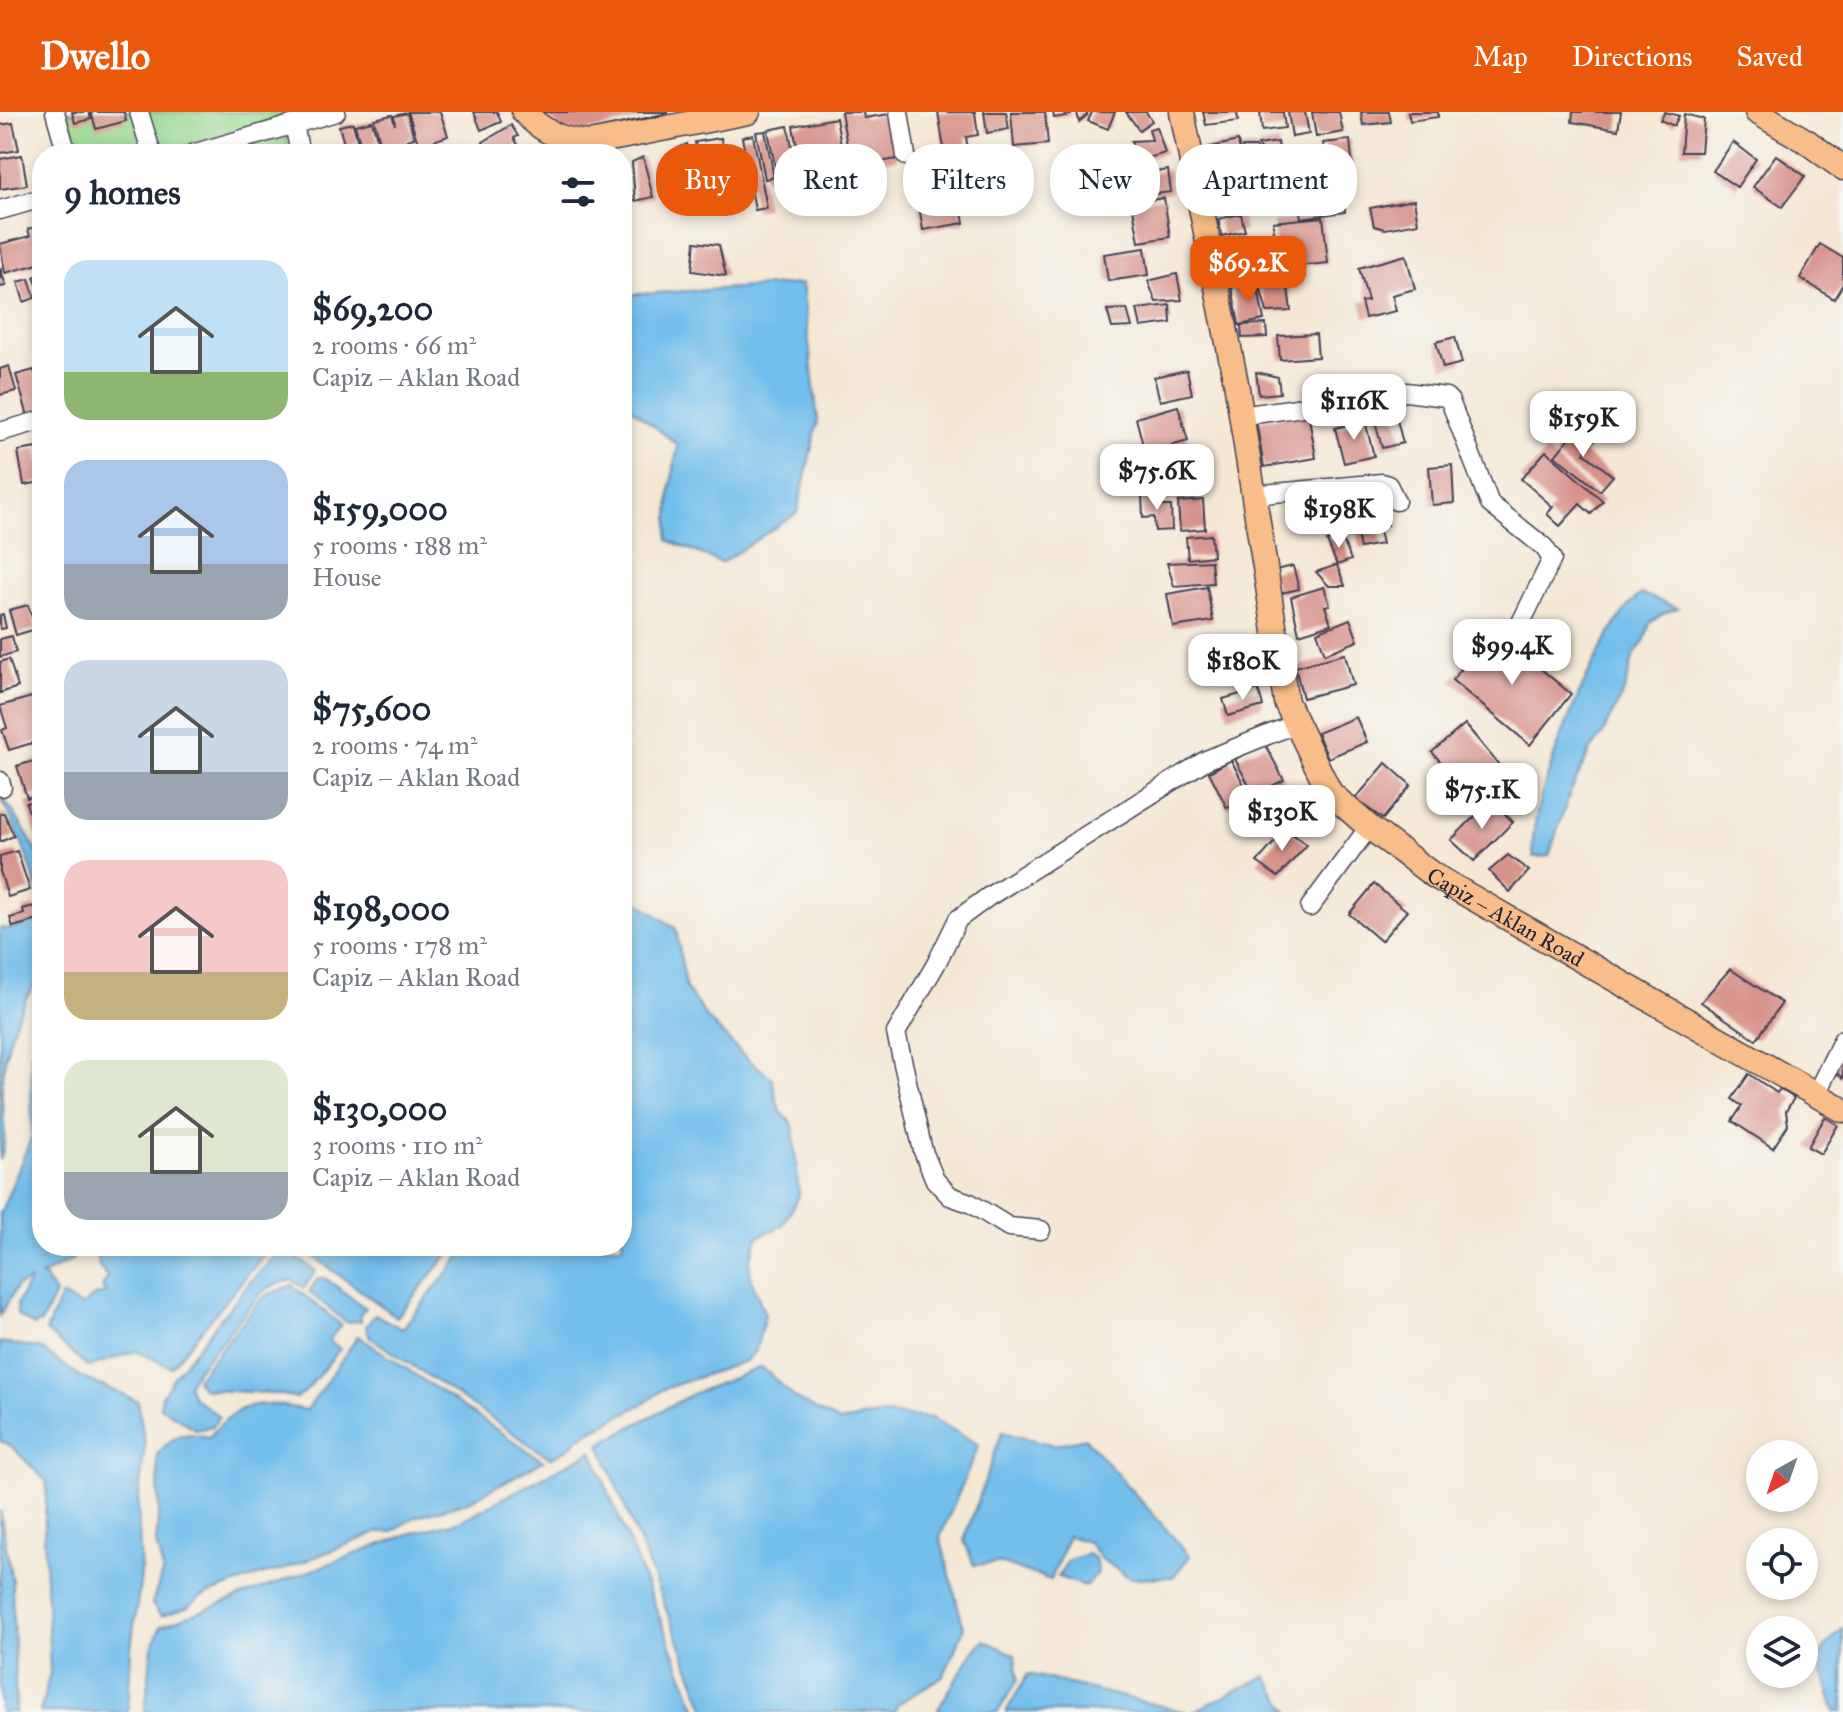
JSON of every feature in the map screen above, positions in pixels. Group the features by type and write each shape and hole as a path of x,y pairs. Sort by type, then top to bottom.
{"main road":[{"path":"524,112 547,132 574,142 590,143 731,113"},
{"name":"Capiz – Aklan Road","path":"1182,112 1241,416 1286,702 1330,793 1433,875 1843,1110"},
{"path":"1757,112 1806,141 1843,168"}],"street":[{"path":"55,112 64,144"},
{"path":"139,112 149,144"},
{"path":"228,144 336,112"},
{"path":"899,112 904,144"},
{"path":"294,124 298,144"},
{"path":"0,210 32,201"},
{"path":"1241,416 1406,392 1446,397 1490,504 1544,547 1552,559 1511,643"},
{"path":"0,432 32,423"},
{"path":"1253,495 1382,483 1388,485 1396,501"},
{"path":"1041,1230 1009,1227 970,1203 950,1196 935,1180 923,1151 896,1033 958,919 1206,760 1295,724"},
{"path":"1310,907 1369,827"},
{"path":"1816,1094 1843,1039"}],"green space":[{"path":"67,112 318,112 283,123 288,144 76,144"}],"water":[{"path":"802,284 818,421 797,513 721,563 668,540 670,491 678,445 632,409 632,294"},
{"path":"1642,594 1678,608 1650,623 1644,642 1634,654 1625,689 1569,795 1549,856 1534,857 1533,834 1540,801 1569,717 1608,637 1626,609"},
{"path":"0,796 32,843 32,872"},
{"path":"632,897 676,929 686,988 707,1018 746,1058 772,1078 779,1109 793,1125 799,1196 783,1225 758,1237 749,1263 752,1281 765,1315 756,1350 746,1361 664,1389 645,1403 581,1436 568,1449 550,1458 370,1337 366,1326 375,1314 402,1329 461,1256 632,1256"},
{"path":"32,923 32,989 18,1015 5,1061 2,1092 5,1135 0,1160 0,928 10,929"},
{"path":"32,1052 32,1136 31,1054"},
{"path":"32,1136 32,1256 74,1256 41,1276 55,1294 42,1322 34,1326 17,1315 17,1304 29,1281 17,1286 0,1316 0,1214"},
{"path":"96,1256 263,1256 171,1367 136,1351 88,1367 46,1331 61,1296 82,1306 94,1296 106,1293 102,1288 107,1276"},
{"path":"275,1256 294,1256 316,1271 304,1288 292,1280 276,1284 261,1293 197,1370 188,1385 193,1397 219,1416 213,1426 197,1430 160,1407 162,1396 174,1376"},
{"path":"313,1256 447,1256 397,1317"},
{"path":"318,1278 325,1278 365,1308 360,1315 361,1321 346,1322 309,1292"},
{"path":"292,1285 341,1325 329,1340 340,1349 305,1392 296,1398 273,1393 202,1388 196,1379 263,1297"},
{"path":"358,1336 543,1461 467,1502 415,1517 391,1532 379,1532 282,1570 202,1596 187,1608 161,1616 152,1604 163,1570 156,1544 159,1508 157,1454 180,1435 209,1437 242,1409 264,1404 307,1410"},
{"path":"0,1342 39,1348 83,1378 138,1401 145,1445 138,1504 141,1576 131,1648 128,1712 40,1712 50,1673 44,1534 47,1482 10,1445 0,1441"},
{"path":"762,1367 796,1399 839,1422 883,1414 932,1418 979,1445 940,1537 964,1629 944,1675 898,1704 894,1712 707,1712 600,1444 692,1394"},
{"path":"1002,1432 1054,1445 1085,1438 1190,1556 1173,1577 1130,1578 1101,1559 1088,1542 1068,1536 1051,1580 999,1563 974,1565 964,1540"},
{"path":"592,1451 698,1712 145,1712 152,1647 161,1626 412,1533 460,1521"},
{"path":"0,1510 12,1581 16,1712 0,1712"},
{"path":"1088,1554 1095,1559 1098,1573 1085,1586 1058,1577 1068,1560"},
{"path":"1843,1628 1843,1712 1835,1712 1818,1660"},
{"path":"984,1640 1015,1655 1018,1680 998,1712 941,1712 938,1709 972,1653"},
{"path":"1028,1674 1186,1712 1006,1712"},
{"path":"1266,1676 1290,1712 1193,1712"}],"building":[{"path":"72,112 89,112 91,119 75,123"},
{"path":"91,112 124,112 126,121 96,129"},
{"path":"408,112 440,112 448,136 418,144"},
{"path":"474,112 497,112 501,122 481,130"},
{"path":"541,112 668,113 584,132 564,130"},
{"path":"841,112 863,112 864,118 890,114 898,159 887,161 887,144 847,144"},
{"path":"938,112 975,112 978,135 966,137 967,144 943,144"},
{"path":"984,112 1006,112 1009,129 987,133"},
{"path":"1011,112 1045,112 1048,144 1014,144"},
{"path":"1053,112 1071,112 1071,115 1054,118"},
{"path":"1077,112 1087,112 1087,115 1079,122"},
{"path":"1092,112 1115,112 1108,129 1088,121"},
{"path":"1126,112 1146,112 1152,121 1139,130"},
{"path":"1203,112 1237,112 1238,121 1206,125"},
{"path":"1260,112 1283,112 1285,128 1262,131"},
{"path":"1288,112 1305,112 1309,134 1292,137"},
{"path":"1312,112 1339,112 1343,132 1316,137"},
{"path":"1361,112 1389,112 1391,122 1363,125"},
{"path":"1408,112 1438,112 1438,117 1410,121"},
{"path":"1573,112 1621,112 1618,130 1572,122"},
{"path":"1665,112 1679,116 1674,126 1660,120"},
{"path":"407,113 414,138 407,140 414,144 380,144 374,119 392,115 395,125 394,116"},
{"path":"1684,114 1704,119 1701,152 1681,152"},
{"path":"836,118 841,144 796,144 793,126"},
{"path":"372,121 378,142 360,144 355,125"},
{"path":"13,123 19,150 0,153 0,125"},
{"path":"353,123 358,143 344,144 339,126"},
{"path":"511,125 518,136 514,138 517,144 483,142"},
{"path":"788,126 791,144 774,144 774,161 768,130"},
{"path":"1157,127 1165,153 1160,154 1160,144 1132,144 1131,141 1152,140 1149,129"},
{"path":"765,131 774,177 765,179 756,132"},
{"path":"753,135 755,144 743,144 742,137"},
{"path":"721,138 722,144 695,144"},
{"path":"1350,140 1350,144 1323,144"},
{"path":"1733,142 1756,159 1737,187 1713,171"},
{"path":"22,155 27,185 0,189 0,159"},
{"path":"1776,155 1805,176 1782,207 1753,187"},
{"path":"643,157 653,197 635,201 632,162"},
{"path":"758,161 767,208 758,210"},
{"path":"1168,170 1171,192 1160,193 1160,171"},
{"path":"1164,198 1170,237 1139,242 1134,216 1160,216 1160,199"},
{"path":"1414,200 1418,223 1385,229 1374,226 1370,208"},
{"path":"921,216 963,216 964,223 923,230"},
{"path":"1241,216 1245,231 1222,236 1218,219"},
{"path":"1323,217 1328,263 1278,268 1273,222"},
{"path":"32,228 32,266 5,273 0,244 30,236 28,229"},
{"path":"695,242 719,245 726,276 692,271"},
{"path":"1820,244 1843,258 1843,284 1834,299 1800,278"},
{"path":"1145,248 1149,275 1108,281 1104,254"},
{"path":"1406,255 1415,289 1392,295 1396,311 1365,318 1361,302 1368,301 1359,268"},
{"path":"0,268 6,286 0,287"},
{"path":"1177,274 1182,300 1156,302 1148,281"},
{"path":"29,279 32,299 24,302 18,282"},
{"path":"1287,280 1291,311 1267,312 1259,283"},
{"path":"1257,283 1264,320 1239,325 1232,287"},
{"path":"1170,305 1171,323 1141,327 1137,309"},
{"path":"1127,309 1132,327 1112,328 1107,310"},
{"path":"1266,324 1267,337 1242,338 1241,325"},
{"path":"1316,334 1318,357 1280,360 1278,336"},
{"path":"1455,337 1462,363 1443,368 1436,342"},
{"path":"9,366 16,391 0,395 0,369"},
{"path":"1187,370 1192,394 1160,401 1154,377"},
{"path":"32,371 32,415 28,416 16,375"},
{"path":"1256,372 1278,377 1280,393 1259,395"},
{"path":"1393,405 1403,443 1382,448 1372,410"},
{"path":"1178,406 1188,441 1145,453 1136,418"},
{"path":"1308,412 1316,458 1264,467 1256,421"},
{"path":"1365,421 1374,456 1344,463 1335,428"},
{"path":"1579,426 1595,439 1584,453 1613,476 1600,491 1555,456"},
{"path":"32,449 32,484 24,485 18,451"},
{"path":"1546,451 1603,501 1591,514 1580,504 1560,526 1547,514 1553,507 1521,479"},
{"path":"1452,465 1454,503 1432,505 1429,467"},
{"path":"1162,494 1162,506 1171,506 1172,530 1155,531 1154,517 1143,518 1142,495"},
{"path":"1203,500 1205,529 1180,531 1178,502"},
{"path":"1384,509 1387,525 1378,526 1382,544 1360,548 1353,516"},
{"path":"1211,535 1213,556 1188,559 1186,537"},
{"path":"1341,535 1351,560 1337,565 1327,541"},
{"path":"1211,561 1213,583 1174,586 1167,563"},
{"path":"1337,565 1345,586 1329,586 1316,572"},
{"path":"1293,566 1299,589 1277,594 1271,571"},
{"path":"1207,587 1213,621 1173,627 1167,594"},
{"path":"1324,587 1330,605 1325,606 1331,624 1299,634 1291,597"},
{"path":"28,605 32,630 16,635 9,610"},
{"path":"3,614 6,628 0,629 0,615"},
{"path":"1350,619 1358,641 1325,654 1317,632"},
{"path":"1494,630 1571,694 1530,745 1452,680"},
{"path":"12,636 16,652 0,657 0,639"},
{"path":"1345,654 1353,685 1303,698 1295,667"},
{"path":"9,659 18,687 0,693 0,662"},
{"path":"1258,689 1263,706 1228,716 1223,699"},
{"path":"32,697 32,743 9,750 2,730 7,728 0,706"},
{"path":"1356,717 1367,742 1328,758 1317,733"},
{"path":"1465,724 1499,765 1467,792 1432,752"},
{"path":"1265,744 1284,780 1254,795 1235,759"},
{"path":"1231,760 1250,796 1227,808 1209,772"},
{"path":"32,762 32,796 27,798 17,766"},
{"path":"1386,763 1411,785 1383,819 1355,799"},
{"path":"1283,785 1294,806 1252,829 1241,809"},
{"path":"1491,800 1513,822 1474,861 1451,840"},
{"path":"32,801 32,822 26,803"},
{"path":"4,813 14,836 0,842 0,814"},
{"path":"1286,829 1307,845 1278,877 1257,862"},
{"path":"17,851 30,890 8,897 0,871 0,856"},
{"path":"1508,855 1529,871 1510,892 1489,871"},
{"path":"1374,884 1407,911 1381,941 1349,914"},
{"path":"32,907 32,922 13,927 10,918 24,914 23,909"},
{"path":"1730,969 1782,1003 1756,1040 1701,1002"},
{"path":"1843,1057 1843,1078 1833,1070"},
{"path":"1749,1074 1777,1093 1780,1089 1794,1098 1786,1111 1788,1125 1773,1148 1732,1121 1742,1106 1732,1099"},
{"path":"1825,1117 1838,1125 1821,1154 1808,1147"}]}
